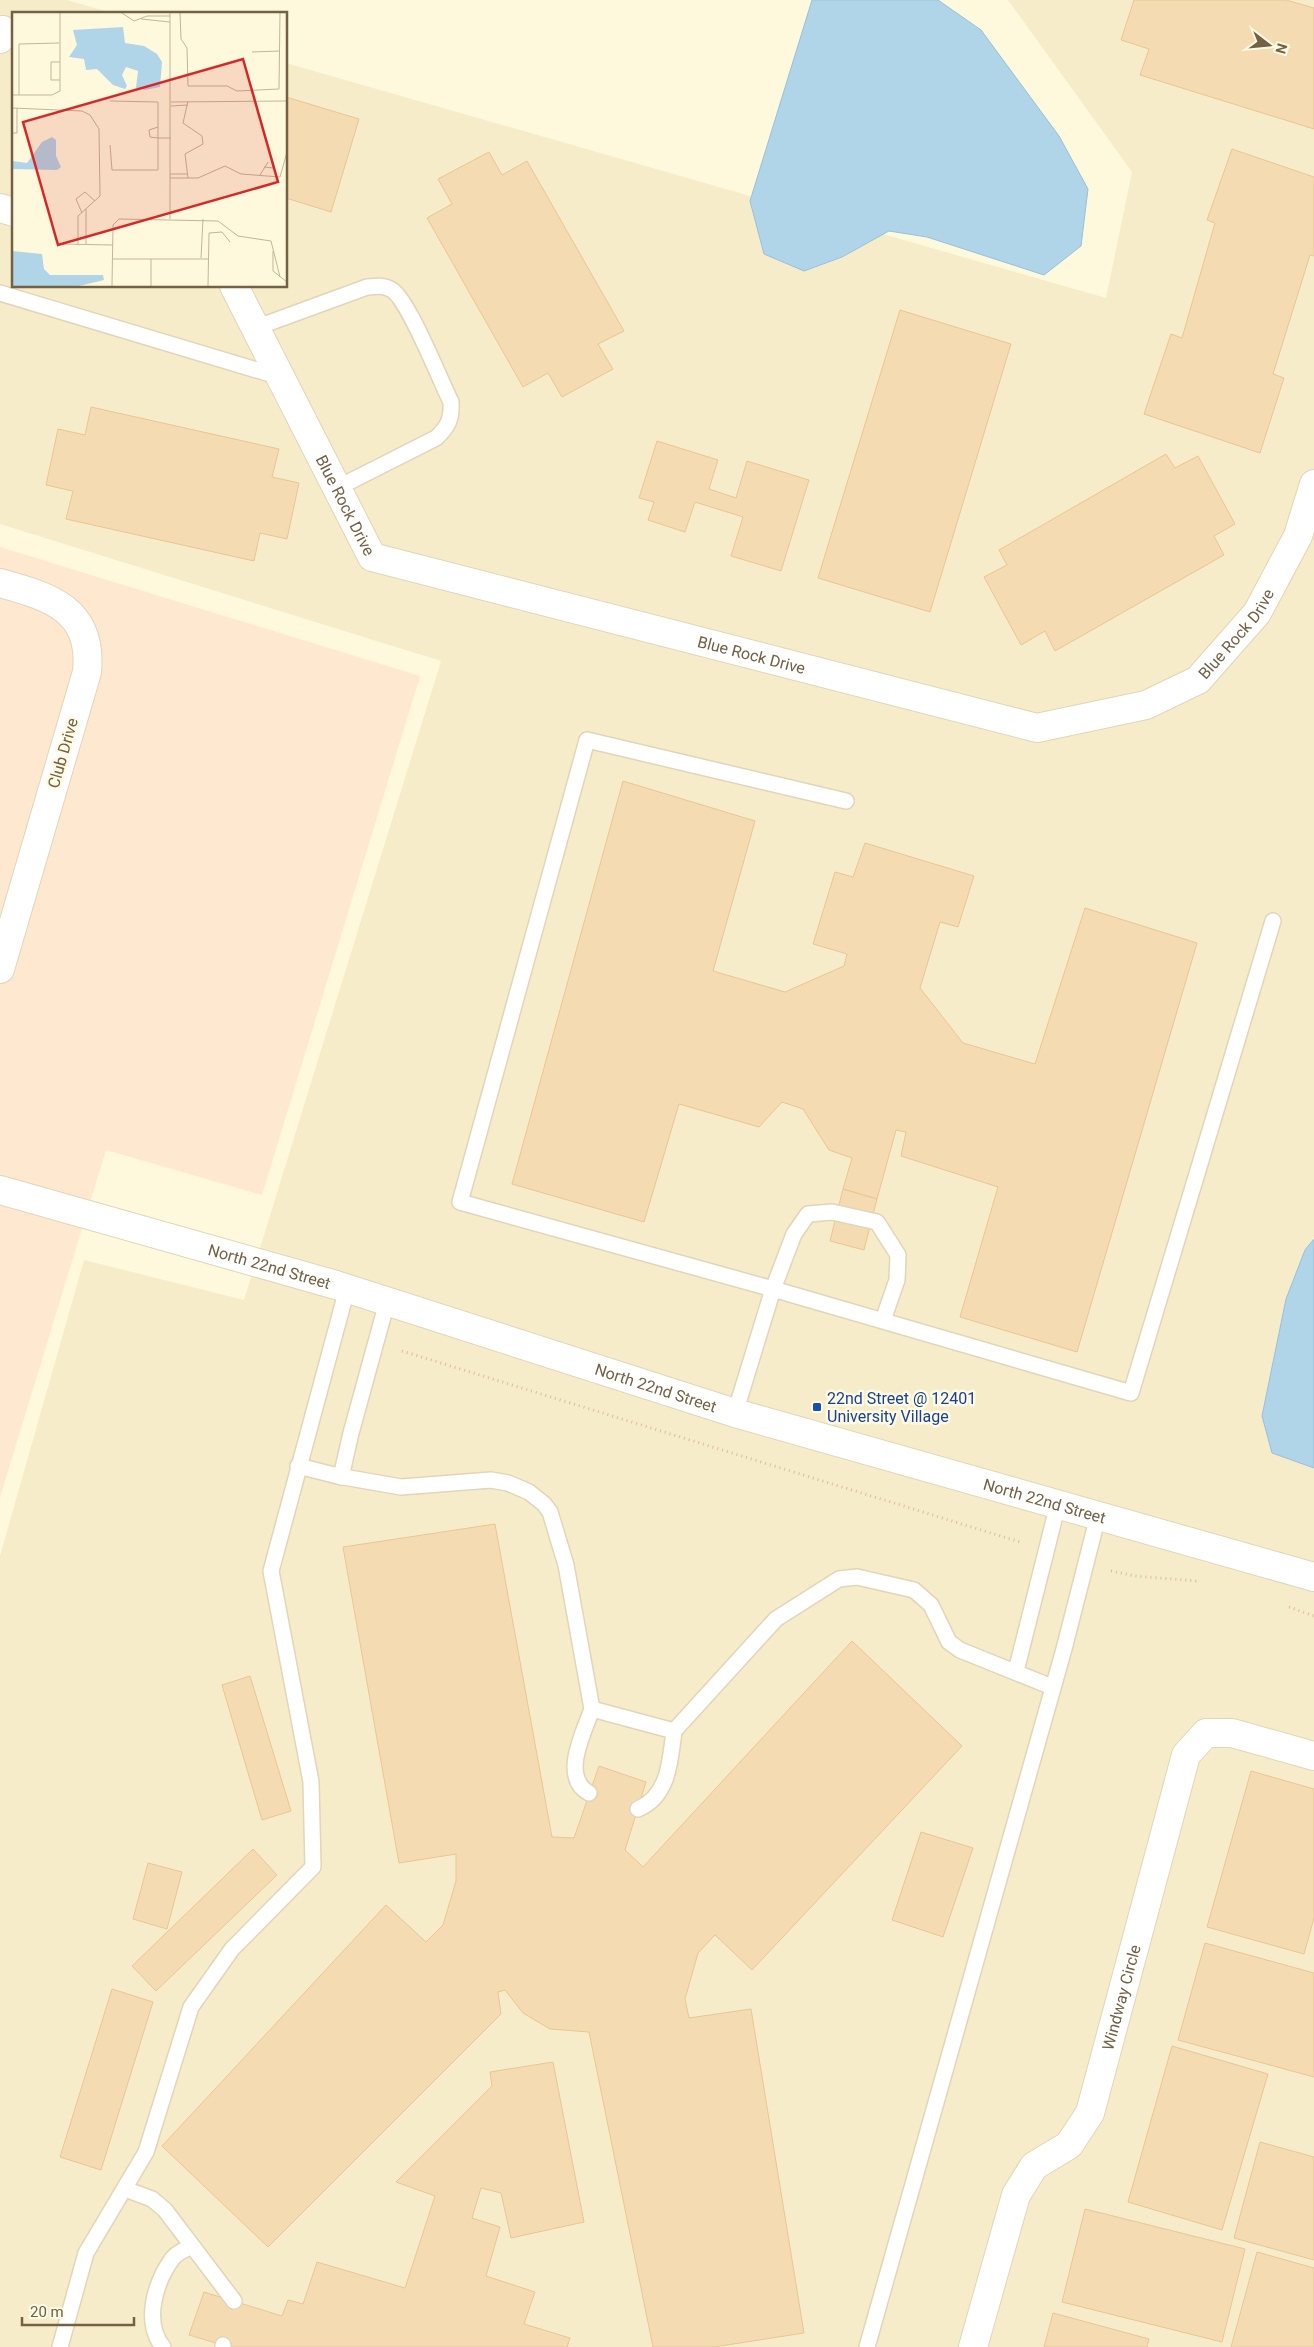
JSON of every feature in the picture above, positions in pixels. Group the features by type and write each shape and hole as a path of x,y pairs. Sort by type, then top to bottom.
{"street":[{"name":"Blue Rock Drive","path":"235,288 372,557 1036,728 1146,705 1198,680 1256,613 1298,536 1314,484"},
{"name":"Club Drive","path":"0,583 49,598 64,609 77,622 84,638 88,655 87,672 0,969"},
{"name":"North 22nd Street","path":"0,1190 348,1289 735,1413 1314,1576"},
{"name":"Windway Circle","path":"973,2347 1016,2195 1034,2166 1069,2145 1090,2113 1186,1755 1206,1733 1232,1733 1314,1756"}],"lane":[{"path":"255,328 373,286 380,285 393,291 405,304 450,402 452,416 446,428 436,438 338,488"},
{"path":"0,293 280,377"},
{"path":"846,801 587,740 460,1202 772,1288 1131,1392 1273,921"},
{"path":"735,1413 772,1288 794,1234 808,1214 832,1212 877,1222 898,1255 897,1280 883,1320"},
{"path":"60,2347 86,2253 146,2152 190,2007 232,1949 313,1867 311,1782 271,1571 298,1466 315,1412 348,1289"},
{"path":"341,1477 351,1433 387,1302"},
{"path":"298,1466 341,1477 401,1487 492,1480 508,1483 529,1492 544,1504 550,1512 566,1565 592,1709 576,1755 576,1773 583,1790 590,1793"},
{"path":"1016,1671 1058,1504"},
{"path":"867,2347 1086,1566 1098,1516"},
{"path":"638,1809 650,1804 663,1787 670,1762 674,1731 776,1619 839,1579 858,1577 914,1590 930,1605 948,1642 960,1650 1052,1687"},
{"path":"592,1709 674,1731"},
{"path":"125,2189 152,2199 165,2210 234,2302"},
{"path":"163,2347 154,2336 154,2296 173,2257 192,2246"}],"path":[{"path":"376,1343 1047,1552"},
{"path":"1086,1566 1135,1576 1201,1581"},
{"path":"1284,1605 1314,1616"}],"shaded area":[{"path":"0,0 67,0 108,12 12,12 12,288 288,288 288,64 1106,298 1132,172 1008,0 1314,0 1314,2347 0,2347 0,1556 84,1260 244,1300 441,661 0,524"},
{"path":"0,547 420,676 262,1195 106,1150 0,1497"}],"water":[{"path":"812,0 938,0 981,30 1059,136 1088,189 1081,246 1044,275 927,237 889,231 842,257 804,271 764,254 750,201"},
{"path":"1314,1239 1314,1468 1272,1453 1262,1416 1286,1299 1305,1250"}],"building":[{"path":"1134,0 1286,0 1314,8 1314,129 1140,75 1149,49 1121,40"},
{"path":"288,98 359,119 331,212 288,199"},
{"path":"1232,149 1314,177 1314,256 1310,255 1273,374 1284,378 1260,453 1144,414 1171,334 1182,338 1215,223 1207,220"},
{"path":"489,152 502,175 527,161 624,331 598,344 613,369 562,397 548,373 523,387 427,218 452,204 438,179"},
{"path":"900,310 1011,344 930,612 818,578"},
{"path":"91,407 279,449 272,477 299,483 287,539 260,533 254,561 66,519 73,491 46,485 58,429 85,435"},
{"path":"657,441 718,460 709,489 736,498 747,461 809,480 781,571 731,556 743,517 695,502 685,532 648,520 654,502 639,498"},
{"path":"1166,454 1175,468 1198,456 1235,524 1214,536 1224,555 1055,651 1045,631 1021,645 984,577 1007,565 999,550"},
{"path":"623,781 755,821 713,971 785,992 844,966 847,954 813,944 835,872 853,877 865,843 974,876 958,927 940,922 920,988 963,1043 1035,1064 1085,908 1197,943 1077,1352 960,1317 998,1187 901,1156 906,1132 896,1130 877,1199 843,1189 852,1158 829,1150 803,1109 782,1102 759,1127 679,1104 644,1222 512,1184"},
{"path":"843,1189 877,1199 864,1250 830,1241"},
{"path":"495,1524 552,1837 574,1838 599,1766 646,1782 625,1850 643,1867 852,1641 962,1746 752,1970 715,1935 698,1953 685,1999 689,2018 751,2009 804,2333 714,2347 653,2347 589,2032 550,2029 523,2013 505,1990 498,1992 501,2014 268,2247 162,2146 386,1905 426,1942 443,1925 456,1881 456,1854 399,1863 343,1547"},
{"path":"250,1676 291,1811 262,1820 222,1685"},
{"path":"1251,1771 1314,1789 1314,1918 1304,1954 1207,1927"},
{"path":"921,1832 973,1848 943,1937 892,1920"},
{"path":"253,1849 277,1875 156,1991 132,1966"},
{"path":"148,1863 182,1872 167,1929 133,1919"},
{"path":"1205,1943 1314,1973 1314,2077 1178,2040"},
{"path":"112,1989 153,2002 101,2170 60,2157"},
{"path":"1172,2046 1268,2074 1222,2230 1128,2202"},
{"path":"553,2062 584,2222 511,2238 501,2193 481,2188 472,2218 500,2227 486,2276 535,2292 524,2324 570,2338 567,2347 229,2347 189,2335 204,2292 282,2316 288,2300 303,2304 317,2262 405,2288 435,2196 396,2182 492,2086 490,2072"},
{"path":"1260,2142 1314,2157 1314,2260 1234,2238"},
{"path":"1085,2209 1245,2249 1222,2342 1062,2302"},
{"path":"1257,2252 1314,2268 1314,2347 1231,2347"},
{"path":"1053,2313 1149,2339 1147,2347 1044,2347"}],"place":[{"name":"22nd Street @ 12401 University Village","path":"817,1407"}]}
